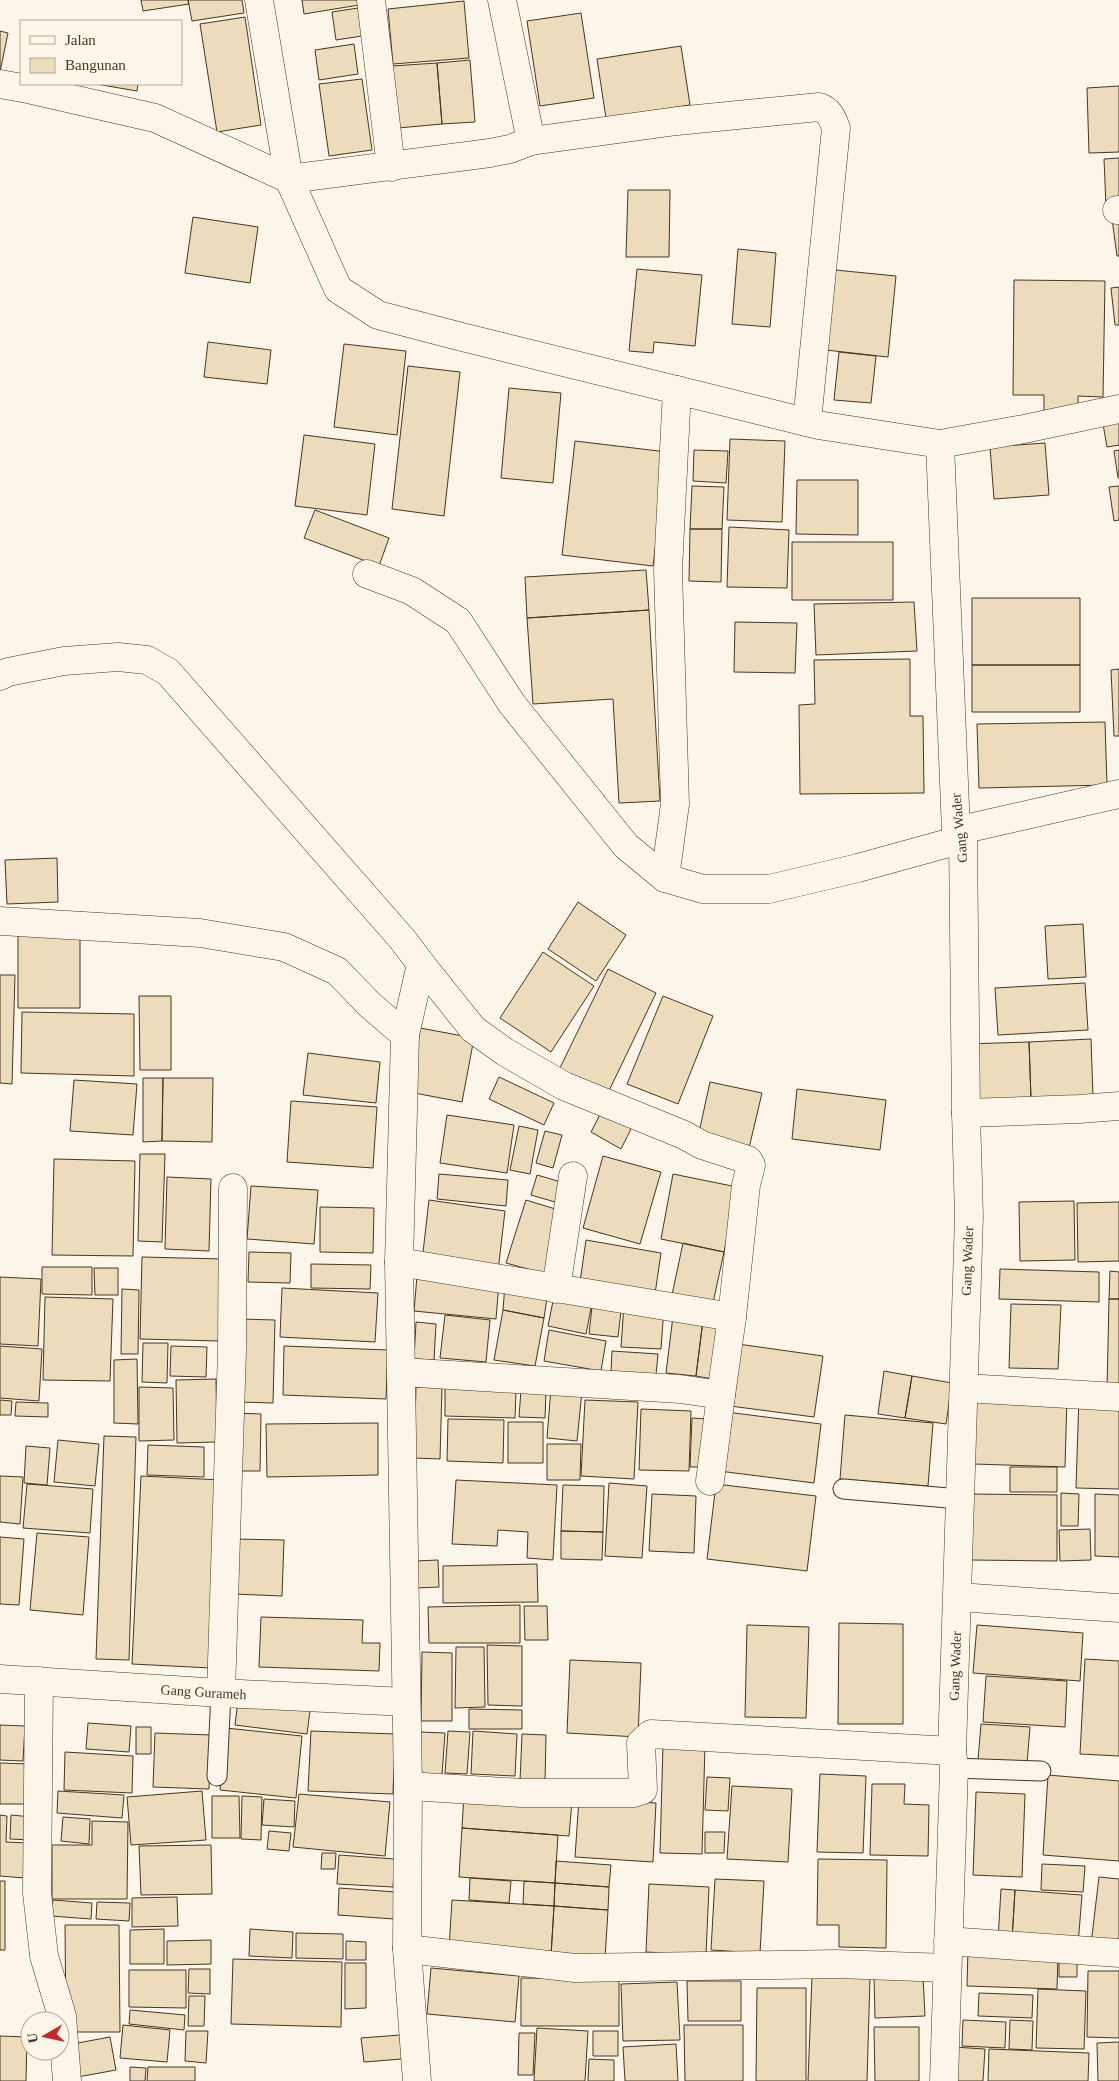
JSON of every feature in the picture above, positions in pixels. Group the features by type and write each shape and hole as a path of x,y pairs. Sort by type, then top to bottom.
{"street":[{"path":"259,0 289,179 338,289 378,315 806,422 940,444 1119,409"},
{"path":"371,0 391,167"},
{"path":"502,0 531,141"},
{"path":"0,84 156,118 289,179 490,153 510,149 531,141 677,120 819,106 831,115 836,128 806,422"},
{"path":"665,878 675,804 668,570 677,390"},
{"name":"Gang Wader","path":"940,444 960,834 969,1216 944,2081"},
{"path":"367,574 412,591 458,621 512,704 626,846 665,878 703,889 769,889 858,868 960,834 1119,794"},
{"path":"0,676 8,672 64,660 118,657 147,660 168,672 403,940 473,1029 505,1052 564,1086 684,1135 702,1146 748,1160 751,1165 710,1481"},
{"path":"0,920 200,933 284,948 337,971 370,1005 405,1035"},
{"path":"417,2081 407,1949 408,1786 400,1262 405,1035 421,964"},
{"path":"966,1113 1119,1106"},
{"path":"556,1289 573,1176"},
{"path":"221,1693 232,1351 233,1188"},
{"path":"400,1262 732,1317"},
{"path":"401,1372 680,1390 721,1395"},
{"path":"964,1388 1119,1397"},
{"path":"958,1597 1119,1608"},
{"name":"Gang Gurameh","path":"0,1679 406,1702"},
{"path":"39,1681 37,1893 44,1956 62,2016 67,2081"},
{"path":"408,1786 522,1793 633,1793 643,1790 641,1743 650,1734 953,1759"},
{"path":"948,1941 1119,1953"},
{"path":"407,1949 575,1968 837,1964 947,1968"}],"lane":[{"path":"843,1489 960,1499"},
{"path":"218,1776 221,1693"},
{"path":"953,1759 1041,1771"}],"building":[{"path":"141,0 188,0 189,4 143,11"},
{"path":"188,0 242,0 244,13 192,21"},
{"path":"302,0 358,0 359,5 304,14"},
{"path":"464,1 469,58 393,64 388,9"},
{"path":"358,8 362,36 336,40 332,12"},
{"path":"581,13 594,98 540,106 527,21"},
{"path":"245,17 261,125 217,132 200,24"},
{"path":"0,31 8,33 0,72"},
{"path":"354,44 358,74 319,80 315,50"},
{"path":"681,46 690,105 606,118 597,59"},
{"path":"470,60 475,122 442,124 437,63"},
{"path":"437,63 442,124 398,128 392,66"},
{"path":"362,79 372,150 329,156 319,84"},
{"path":"102,85 138,85 137,91"},
{"path":"1119,86 1119,152 1089,153 1087,88"},
{"path":"1119,158 1119,205 1106,206 1104,159"},
{"path":"628,190 670,190 669,257 626,257"},
{"path":"193,217 258,227 250,283 185,273"},
{"path":"1119,218 1119,256 1117,256 1112,219"},
{"path":"738,249 776,253 770,327 732,324"},
{"path":"637,269 702,275 695,346 654,342 653,353 629,351"},
{"path":"825,269 896,276 888,357 817,349"},
{"path":"1014,280 1105,281 1103,397 1078,396 1078,413 1044,413 1044,395 1013,395"},
{"path":"1119,287 1119,325 1115,325 1111,288"},
{"path":"208,342 271,350 267,384 204,377"},
{"path":"344,344 406,351 397,435 334,427"},
{"path":"839,352 876,356 871,403 834,400"},
{"path":"408,366 460,372 444,516 392,509"},
{"path":"509,388 561,393 553,483 501,478"},
{"path":"1119,422 1119,445 1107,447 1103,424"},
{"path":"304,435 375,444 367,515 295,506"},
{"path":"730,439 785,441 782,522 727,520"},
{"path":"575,441 667,452 653,566 562,555"},
{"path":"1045,443 1049,495 994,499 990,447"},
{"path":"694,450 728,451 726,483 693,481"},
{"path":"1119,450 1119,478 1118,478 1114,451"},
{"path":"797,480 858,480 858,535 796,534"},
{"path":"692,486 724,487 722,529 690,529"},
{"path":"1119,486 1119,520 1114,521 1109,487"},
{"path":"315,510 389,538 379,566 304,538"},
{"path":"729,527 789,530 787,588 727,587"},
{"path":"690,529 722,529 721,582 689,581"},
{"path":"792,542 893,542 893,600 792,600"},
{"path":"646,570 649,610 527,618 525,577"},
{"path":"972,598 1080,598 1080,665 972,665"},
{"path":"914,602 917,651 816,655 814,604"},
{"path":"649,610 660,801 619,803 613,699 533,704 527,618"},
{"path":"735,622 797,623 795,673 734,672"},
{"path":"910,659 910,716 923,716 924,793 800,794 799,705 815,704 814,660"},
{"path":"972,665 1080,665 1080,712 972,712"},
{"path":"1119,669 1119,736 1114,736 1111,670"},
{"path":"1105,722 1107,785 979,788 977,724"},
{"path":"57,858 58,902 7,904 5,860"},
{"path":"578,902 626,935 596,981 548,949"},
{"path":"1083,924 1086,977 1048,979 1045,926"},
{"path":"18,934 80,934 80,1008 18,1008"},
{"path":"543,952 594,986 551,1052 500,1018"},
{"path":"608,969 656,993 606,1097 558,1072"},
{"path":"0,975 15,975 12,1084 0,1083"},
{"path":"1085,983 1088,1030 998,1035 995,988"},
{"path":"139,996 171,996 171,1070 140,1070"},
{"path":"663,996 713,1016 678,1104 627,1084"},
{"path":"22,1012 134,1014 134,1076 21,1073"},
{"path":"420,1028 474,1038 462,1102 409,1092"},
{"path":"1091,1039 1093,1097 1031,1099 1029,1042"},
{"path":"1029,1042 1031,1099 969,1102 966,1044"},
{"path":"308,1053 380,1062 376,1103 303,1095"},
{"path":"499,1077 554,1103 544,1125 489,1099"},
{"path":"143,1078 163,1078 162,1141 143,1142"},
{"path":"163,1078 213,1078 212,1142 162,1141"},
{"path":"74,1080 137,1084 133,1135 70,1131"},
{"path":"710,1082 762,1093 749,1148 698,1137"},
{"path":"797,1089 886,1100 880,1150 792,1139"},
{"path":"291,1101 377,1107 373,1168 287,1162"},
{"path":"604,1107 634,1123 621,1149 591,1132"},
{"path":"447,1115 514,1125 507,1173 440,1163"},
{"path":"519,1126 538,1130 530,1174 510,1170"},
{"path":"545,1131 562,1135 553,1168 536,1163"},
{"path":"140,1154 165,1154 162,1242 138,1241"},
{"path":"603,1156 661,1172 640,1244 583,1228"},
{"path":"54,1159 135,1161 133,1256 52,1255"},
{"path":"439,1174 508,1180 506,1206 437,1199"},
{"path":"673,1174 737,1187 724,1252 661,1239"},
{"path":"537,1175 568,1184 562,1204 531,1195"},
{"path":"167,1177 211,1179 209,1251 165,1249"},
{"path":"251,1186 318,1190 314,1244 247,1239"},
{"path":"429,1200 505,1211 498,1271 422,1261"},
{"path":"526,1200 565,1212 546,1274 506,1263"},
{"path":"1074,1201 1075,1260 1020,1261 1019,1202"},
{"path":"1119,1202 1119,1261 1078,1262 1077,1203"},
{"path":"320,1207 374,1208 373,1253 320,1252"},
{"path":"586,1240 661,1253 654,1301 579,1289"},
{"path":"683,1243 724,1252 713,1303 672,1295"},
{"path":"249,1252 291,1253 290,1283 248,1282"},
{"path":"142,1257 223,1259 220,1341 140,1339"},
{"path":"311,1264 371,1265 370,1289 311,1288"},
{"path":"42,1267 92,1267 92,1295 42,1294"},
{"path":"94,1268 118,1268 118,1295 95,1295"},
{"path":"1000,1269 1099,1272 1099,1302 999,1299"},
{"path":"1110,1271 1119,1272 1119,1299 1109,1299"},
{"path":"417,1276 499,1283 496,1319 414,1311"},
{"path":"0,1277 41,1279 38,1346 0,1344"},
{"path":"505,1284 548,1291 544,1318 503,1310"},
{"path":"282,1288 378,1293 375,1342 280,1337"},
{"path":"122,1289 139,1290 138,1354 121,1354"},
{"path":"555,1291 593,1298 586,1334 548,1326"},
{"path":"45,1297 113,1299 110,1381 43,1380"},
{"path":"593,1298 622,1302 618,1337 589,1334"},
{"path":"1109,1299 1119,1299 1119,1390 1107,1390"},
{"path":"624,1304 664,1307 661,1349 621,1347"},
{"path":"1011,1304 1061,1305 1058,1369 1009,1368"},
{"path":"503,1310 544,1318 535,1366 494,1360"},
{"path":"445,1315 490,1320 486,1362 440,1358"},
{"path":"673,1316 703,1320 696,1376 666,1373"},
{"path":"239,1319 275,1320 273,1403 238,1402"},
{"path":"703,1320 724,1323 718,1380 696,1376"},
{"path":"416,1322 436,1324 434,1360 414,1359"},
{"path":"549,1330 606,1341 601,1371 544,1361"},
{"path":"143,1343 168,1343 167,1383 142,1382"},
{"path":"738,1344 823,1356 814,1417 730,1406"},
{"path":"0,1346 42,1349 39,1401 0,1398"},
{"path":"171,1346 207,1347 206,1377 170,1376"},
{"path":"284,1346 388,1350 386,1399 283,1395"},
{"path":"612,1351 658,1354 656,1375 611,1372"},
{"path":"137,1359 138,1424 114,1423 114,1360"},
{"path":"884,1371 912,1376 905,1418 878,1414"},
{"path":"912,1376 952,1383 946,1424 905,1418"},
{"path":"216,1379 217,1442 177,1443 176,1380"},
{"path":"139,1387 173,1388 174,1440 139,1441"},
{"path":"416,1387 442,1387 440,1459 414,1458"},
{"path":"445,1388 516,1391 515,1418 445,1416"},
{"path":"551,1388 582,1391 577,1441 547,1438"},
{"path":"521,1390 546,1391 545,1418 519,1417"},
{"path":"976,1396 1067,1398 1065,1467 974,1464"},
{"path":"1079,1396 1119,1397 1119,1489 1076,1488"},
{"path":"0,1400 12,1401 11,1415 0,1415"},
{"path":"585,1400 638,1402 634,1479 581,1476"},
{"path":"16,1402 48,1403 48,1417 15,1416"},
{"path":"641,1409 691,1411 689,1471 639,1470"},
{"path":"726,1412 821,1424 814,1483 719,1471"},
{"path":"232,1413 261,1414 260,1471 231,1471"},
{"path":"845,1415 933,1423 928,1486 840,1479"},
{"path":"692,1418 708,1419 707,1467 690,1467"},
{"path":"448,1419 504,1420 503,1463 447,1461"},
{"path":"508,1422 543,1422 543,1463 508,1463"},
{"path":"378,1423 378,1475 267,1477 266,1424"},
{"path":"104,1436 136,1437 129,1660 96,1659"},
{"path":"58,1440 99,1444 95,1486 54,1482"},
{"path":"547,1444 581,1444 580,1480 547,1480"},
{"path":"148,1445 204,1447 204,1477 147,1475"},
{"path":"26,1446 50,1448 47,1485 24,1483"},
{"path":"1010,1467 1057,1467 1057,1492 1010,1492"},
{"path":"0,1476 23,1477 20,1524 0,1522"},
{"path":"141,1476 221,1480 211,1668 132,1664"},
{"path":"456,1480 557,1485 553,1560 527,1558 528,1532 498,1530 497,1546 452,1544"},
{"path":"609,1483 647,1486 642,1558 605,1556"},
{"path":"27,1484 93,1489 90,1533 23,1528"},
{"path":"716,1484 816,1496 807,1571 707,1559"},
{"path":"563,1485 604,1486 603,1532 561,1531"},
{"path":"1061,1493 1079,1494 1078,1526 1061,1526"},
{"path":"652,1494 696,1496 694,1553 649,1551"},
{"path":"971,1494 1057,1495 1057,1561 971,1560"},
{"path":"1095,1494 1119,1495 1119,1557 1095,1556"},
{"path":"1090,1529 1091,1560 1060,1561 1059,1530"},
{"path":"561,1531 603,1532 602,1560 561,1559"},
{"path":"37,1533 89,1537 83,1615 30,1610"},
{"path":"0,1537 24,1539 19,1605 0,1604"},
{"path":"234,1539 284,1540 282,1596 233,1594"},
{"path":"438,1560 439,1587 416,1588 415,1561"},
{"path":"537,1564 538,1602 443,1603 443,1566"},
{"path":"520,1605 520,1643 429,1643 428,1607"},
{"path":"524,1606 547,1606 548,1640 525,1640"},
{"path":"261,1617 363,1620 362,1643 380,1643 379,1671 259,1667"},
{"path":"839,1623 903,1624 903,1724 838,1724"},
{"path":"747,1625 809,1627 806,1718 745,1717"},
{"path":"977,1625 1083,1633 1080,1681 973,1673"},
{"path":"487,1645 522,1646 522,1706 488,1705"},
{"path":"456,1647 484,1647 485,1707 455,1708"},
{"path":"422,1652 452,1653 452,1721 421,1721"},
{"path":"1085,1659 1119,1661 1119,1756 1080,1754"},
{"path":"570,1660 641,1663 638,1737 567,1733"},
{"path":"986,1676 1067,1681 1065,1727 983,1722"},
{"path":"238,1701 310,1711 307,1734 235,1725"},
{"path":"469,1709 522,1710 522,1729 469,1729"},
{"path":"88,1723 131,1726 129,1752 86,1749"},
{"path":"981,1724 1030,1727 1027,1763 978,1760"},
{"path":"0,1725 25,1726 23,1761 0,1760"},
{"path":"136,1727 151,1727 151,1754 136,1754"},
{"path":"226,1728 302,1736 296,1798 220,1790"},
{"path":"311,1731 395,1734 393,1794 308,1791"},
{"path":"448,1731 470,1732 467,1774 445,1773"},
{"path":"473,1731 517,1734 515,1776 471,1774"},
{"path":"419,1732 445,1733 442,1775 417,1773"},
{"path":"155,1733 211,1735 209,1789 153,1787"},
{"path":"522,1734 546,1735 545,1782 520,1781"},
{"path":"663,1744 705,1745 702,1854 660,1853"},
{"path":"65,1752 133,1756 132,1793 64,1790"},
{"path":"0,1763 29,1764 29,1804 0,1804"},
{"path":"820,1774 866,1776 863,1853 817,1852"},
{"path":"1048,1775 1119,1781 1119,1861 1043,1855"},
{"path":"707,1777 730,1778 728,1811 705,1810"},
{"path":"872,1784 905,1784 904,1804 929,1805 928,1856 870,1855"},
{"path":"732,1786 792,1789 788,1862 727,1859"},
{"path":"58,1791 124,1795 122,1818 57,1813"},
{"path":"202,1791 206,1840 131,1845 127,1797"},
{"path":"976,1792 1025,1794 1022,1877 973,1875"},
{"path":"299,1794 390,1802 385,1856 293,1847"},
{"path":"464,1794 572,1801 569,1836 462,1828"},
{"path":"212,1796 239,1796 240,1838 212,1838"},
{"path":"242,1796 262,1797 261,1840 241,1839"},
{"path":"264,1799 295,1801 294,1827 262,1825"},
{"path":"579,1799 656,1803 653,1862 575,1857"},
{"path":"0,1815 7,1816 6,1842 27,1843 25,1878 0,1876"},
{"path":"11,1815 32,1817 31,1840 10,1839"},
{"path":"63,1817 90,1819 89,1844 61,1841"},
{"path":"92,1821 128,1822 127,1899 52,1899 52,1845 92,1845"},
{"path":"462,1828 558,1835 555,1883 459,1877"},
{"path":"269,1831 291,1833 289,1851 267,1849"},
{"path":"705,1832 725,1832 724,1853 705,1853"},
{"path":"211,1845 212,1894 141,1895 139,1846"},
{"path":"322,1853 336,1853 335,1869 321,1869"},
{"path":"339,1855 395,1859 393,1887 337,1884"},
{"path":"818,1859 887,1860 886,1948 839,1947 839,1925 817,1925"},
{"path":"556,1861 611,1865 609,1887 555,1883"},
{"path":"1042,1864 1085,1866 1083,1892 1041,1890"},
{"path":"1099,1877 1119,1879 1119,1947 1091,1944"},
{"path":"470,1878 511,1881 509,1903 469,1900"},
{"path":"715,1879 764,1881 760,1953 711,1950"},
{"path":"0,1881 5,1881 5,1950 0,1950"},
{"path":"524,1881 555,1883 554,1906 523,1904"},
{"path":"555,1883 609,1887 608,1910 554,1906"},
{"path":"649,1884 709,1887 706,1955 646,1952"},
{"path":"339,1888 396,1892 394,1919 338,1915"},
{"path":"1001,1889 1015,1890 1012,1940 998,1940"},
{"path":"1015,1890 1082,1895 1078,1945 1012,1940"},
{"path":"177,1897 178,1926 132,1927 132,1898"},
{"path":"53,1900 92,1903 91,1919 51,1916"},
{"path":"452,1900 554,1906 551,1956 449,1949"},
{"path":"97,1902 130,1903 129,1921 96,1919"},
{"path":"554,1906 608,1910 605,1959 551,1956"},
{"path":"65,1925 119,1925 120,2032 70,2032 70,2011 66,2011"},
{"path":"164,1929 164,1964 130,1964 130,1930"},
{"path":"250,1929 293,1932 292,1958 249,1956"},
{"path":"296,1933 343,1934 343,1959 296,1958"},
{"path":"211,1940 211,1964 167,1965 167,1941"},
{"path":"346,1941 366,1942 366,1960 346,1960"},
{"path":"968,1949 1058,1952 1057,1989 967,1986"},
{"path":"1059,1952 1077,1952 1077,1977 1059,1977"},
{"path":"233,1959 342,1962 341,2027 231,2024"},
{"path":"345,1963 366,1963 366,2008 345,2009"},
{"path":"431,1968 519,1976 515,2022 427,2014"},
{"path":"189,1969 210,1969 210,1994 188,1993"},
{"path":"129,1970 186,1970 186,2008 129,2007"},
{"path":"1088,1971 1119,1971 1119,2038 1087,2037"},
{"path":"812,1976 870,1978 867,2081 808,2081"},
{"path":"923,1976 925,2016 875,2018 874,1977"},
{"path":"521,1978 619,1979 619,2026 521,2026"},
{"path":"687,1981 741,1981 741,2021 688,2021"},
{"path":"677,1982 680,2040 623,2041 621,1984"},
{"path":"757,1988 806,1988 806,2081 756,2081"},
{"path":"1038,1989 1086,1991 1084,2049 1036,2048"},
{"path":"979,1993 1033,1995 1032,2018 978,2016"},
{"path":"189,1996 205,1996 204,2026 188,2026"},
{"path":"130,2010 185,2015 184,2030 129,2024"},
{"path":"963,2020 1006,2022 1005,2048 962,2046"},
{"path":"1010,2020 1033,2021 1032,2050 1009,2049"},
{"path":"123,2025 170,2030 167,2062 120,2058"},
{"path":"684,2025 743,2025 743,2081 685,2081"},
{"path":"874,2027 919,2027 919,2081 875,2081"},
{"path":"537,2028 588,2031 585,2081 534,2081"},
{"path":"186,2031 208,2031 206,2063 185,2061"},
{"path":"593,2031 618,2031 618,2056 593,2056"},
{"path":"519,2033 535,2033 533,2075 518,2075"},
{"path":"400,2035 402,2059 364,2062 361,2038"},
{"path":"0,2036 20,2037 20,2061 26,2061 26,2081 0,2081"},
{"path":"110,2037 116,2070 72,2078 69,2061 70,2044"},
{"path":"1119,2042 1119,2081 1098,2081 1097,2043"},
{"path":"676,2044 678,2081 625,2081 623,2047"},
{"path":"954,2047 985,2049 983,2081 952,2081"},
{"path":"989,2049 1089,2053 1088,2081 988,2081"},
{"path":"589,2059 614,2060 614,2081 588,2081"},
{"path":"130,2067 146,2068 145,2081 130,2081"},
{"path":"148,2067 195,2067 195,2081 147,2081"}]}
